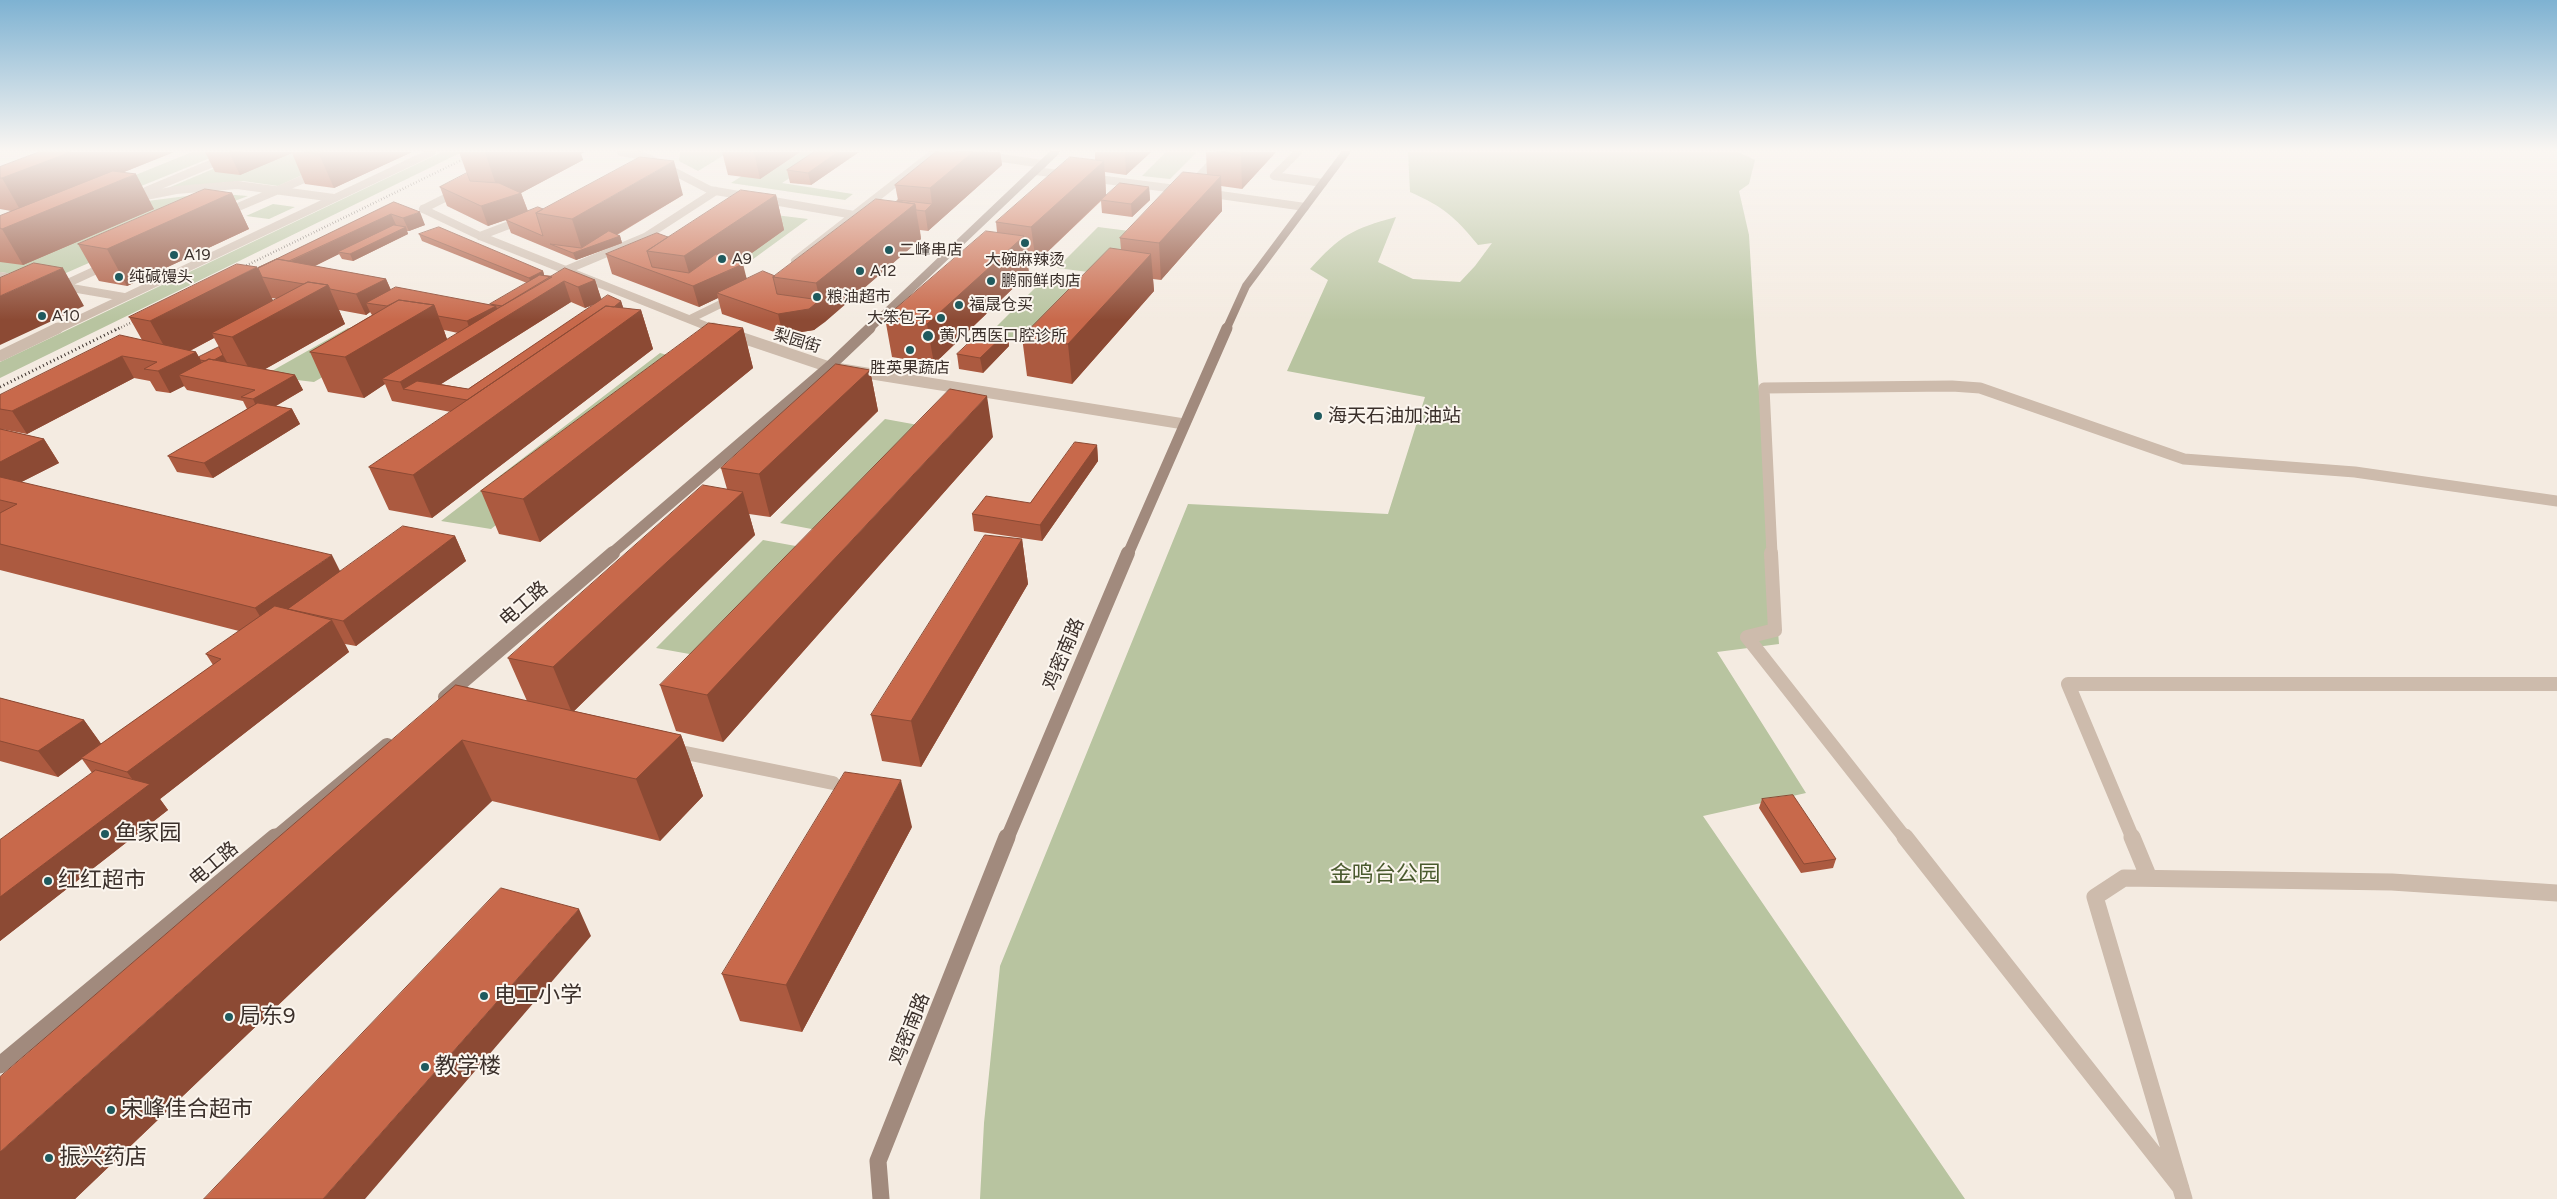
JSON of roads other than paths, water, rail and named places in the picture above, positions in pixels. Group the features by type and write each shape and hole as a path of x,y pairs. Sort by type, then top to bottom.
{"main road":[{"name":"电工路","path":"435,705 829,367 995,208"},
{"name":"鸡密南路","path":"882,1199 878,1160 1014,821 1184,424 1246,286 1304,208"},
{"name":"电工路","path":"0,1065 400,734"}],"street":[{"path":"216,217 237,208"},
{"path":"0,356 314,208"},
{"name":"梨园街","path":"425,208 423,209 480,236 739,339 829,367 1184,424"},
{"path":"566,270 645,237 690,208"},
{"path":"813,208 854,215"},
{"path":"787,268 863,208"},
{"path":"480,236 530,217"},
{"path":"43,294 115,262"},
{"path":"42,283 125,297"},
{"path":"690,319 745,292"},
{"path":"2182,1193 1747,637 1775,630 1764,388 1952,386 1980,388 2184,459 2356,472 2557,502"},
{"path":"2148,878 2068,684 2557,684"},
{"path":"435,705 457,706"},
{"path":"656,747 833,783"},
{"path":"2182,1193 2095,897 2124,878 2392,882 2557,893"}],"railway":[{"path":"233,272 364,208"},
{"path":"116,330 144,316"},
{"path":"0,387 119,328"}],"place":[{"name":"大碗麻辣烫","path":"1025,243"},
{"name":"二峰串店","path":"889,250"},
{"name":"A19","path":"174,255"},
{"name":"A9","path":"722,259"},
{"name":"A12","path":"860,271"},
{"name":"纯碱馒头","path":"119,277"},
{"name":"鹏丽鲜肉店","path":"991,281"},
{"name":"粮油超市","path":"817,297"},
{"name":"福晟仓买","path":"959,305"},
{"name":"A10","path":"42,316"},
{"name":"大笨包子","path":"941,318"},
{"name":"黄凡西医口腔诊所","path":"928,336"},
{"name":"胜英果蔬店","path":"910,350"},
{"name":"海天石油加油站","path":"1318,416"},
{"name":"鱼家园","path":"105,834"},
{"name":"红红超市","path":"48,881"},
{"name":"电工小学","path":"484,996"},
{"name":"局东9","path":"229,1017"},
{"name":"教学楼","path":"425,1067"},
{"name":"宋峰佳合超市","path":"111,1110"},
{"name":"振兴药店","path":"49,1158"}],"park label":[{"name":"金鸣台公园","path":"1385,875"}]}
